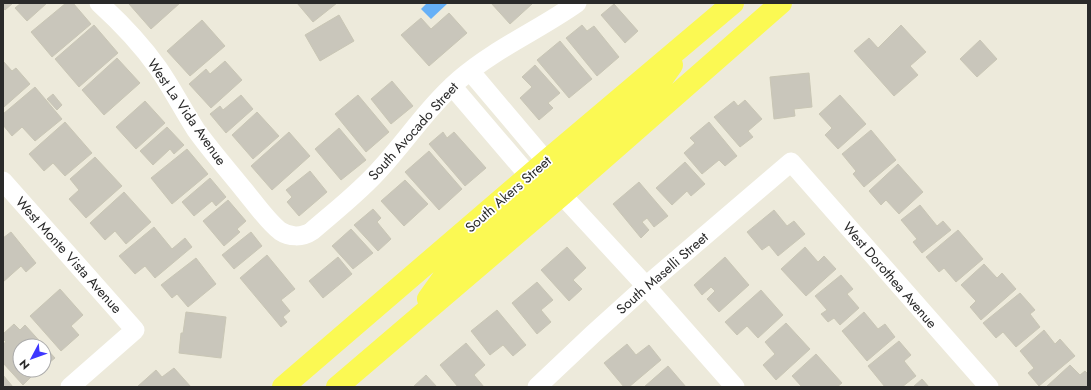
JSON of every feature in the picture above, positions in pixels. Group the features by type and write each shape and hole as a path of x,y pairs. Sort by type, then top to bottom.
{"main road":[{"name":"South Akers Street","path":"284,387 546,161 733,3"},
{"path":"336,387 562,195 781,3"},
{"path":"562,195 560,185 561,180 568,167 652,93 689,40"},
{"path":"412,323 448,270 540,191 546,181 549,171 546,161"}],"street":[{"name":"West La Vida Avenue","path":"99,3 128,31 148,55 196,130 220,162 274,225 283,233 294,236"},
{"name":"South Avocado Street","path":"294,236 303,235 312,231 369,180 452,86 470,71 492,55 540,28 577,3"},
{"path":"470,71 546,161"},
{"path":"452,86 529,176"},
{"path":"496,136 513,122"},
{"name":"South Maselli Street","path":"537,387 646,286 791,162"},
{"name":"West Dorothea Avenue","path":"791,162 989,387"},
{"name":"West Monte Vista Avenue","path":"3,181 135,330 70,387"},
{"path":"562,195 646,286 735,387"}],"water":[{"path":"427,3 448,3 431,19 421,9"}],"building":[{"path":"3,3 13,3 5,10 3,8"},
{"path":"21,3 47,3 27,21 15,8"},
{"path":"66,3 73,3 91,24 52,57 31,32"},
{"path":"180,3 151,29 129,4"},
{"path":"297,3 337,3 313,22"},
{"path":"491,3 531,3 532,4 510,24"},
{"path":"614,4 638,31 625,43 601,15"},
{"path":"449,13 467,33 429,66 401,35 421,18 431,29"},
{"path":"339,15 354,41 320,61 305,35"},
{"path":"202,20 225,46 190,76 167,51"},
{"path":"94,25 118,53 79,87 55,59"},
{"path":"582,25 587,31 594,26 619,57 597,76 566,38"},
{"path":"901,25 926,52 910,66 918,75 894,96 854,51 869,38 878,48"},
{"path":"980,40 997,59 977,77 960,59"},
{"path":"560,41 592,79 569,98 537,60"},
{"path":"117,58 140,83 104,115 82,90"},
{"path":"3,61 12,71 16,68 30,84 4,107 3,105"},
{"path":"225,61 242,80 211,108 189,84 206,69 210,74"},
{"path":"535,65 560,93 548,103 553,108 539,120 520,98 532,87 522,77"},
{"path":"809,73 812,107 794,109 795,116 774,119 770,77"},
{"path":"392,81 413,106 391,124 371,99"},
{"path":"35,87 62,119 35,141 22,127 12,136 3,125 3,114"},
{"path":"53,94 62,105 57,110 47,99"},
{"path":"241,95 253,109 226,133 210,114 220,106 223,110"},
{"path":"358,95 389,132 366,152 335,114"},
{"path":"840,95 866,124 838,149 825,135 832,128 819,114"},
{"path":"745,100 762,119 748,131 753,137 740,147 714,117 734,101 738,106"},
{"path":"145,101 165,123 136,149 116,127"},
{"path":"257,112 279,136 253,159 232,135"},
{"path":"65,122 92,153 65,176 53,163 44,171 29,154"},
{"path":"709,122 737,156 725,166 719,160 702,174 684,153 695,143 690,138"},
{"path":"167,127 184,145 174,154 170,149 153,165 140,151"},
{"path":"339,128 366,160 341,180 315,149"},
{"path":"871,130 896,160 864,187 853,174 856,171 842,154"},
{"path":"289,132 310,156 272,190 251,166"},
{"path":"443,132 447,138 454,132 486,168 465,186 429,144"},
{"path":"187,149 208,174 172,204 151,178"},
{"path":"429,151 462,189 439,210 405,172"},
{"path":"95,157 122,186 86,218 69,199 79,190 70,179"},
{"path":"685,162 705,184 691,196 687,191 672,205 656,188"},
{"path":"898,164 923,192 899,214 886,200 881,205 869,191"},
{"path":"310,171 327,192 299,216 287,202 292,197 286,190"},
{"path":"210,178 226,197 216,206 212,201 194,216 182,202"},
{"path":"405,180 428,204 404,226 381,201"},
{"path":"639,182 668,216 654,227 647,218 642,222 649,230 641,238 613,204"},
{"path":"124,192 151,222 126,244 115,231 105,240 90,223"},
{"path":"228,200 246,221 237,229 240,232 224,246 203,221"},
{"path":"920,205 937,226 943,221 951,230 922,253 913,242 917,239 901,220"},
{"path":"373,209 381,218 377,222 391,239 378,251 354,225"},
{"path":"774,210 787,226 794,221 805,234 778,256 769,245 762,250 747,232"},
{"path":"154,227 172,249 185,238 192,247 155,278 145,266 135,274 119,256"},
{"path":"351,229 373,253 353,269 332,246"},
{"path":"958,230 983,259 956,282 944,268 939,272 926,257"},
{"path":"11,232 36,263 26,272 21,266 3,282 3,238"},
{"path":"251,232 262,246 234,269 222,255"},
{"path":"567,247 586,268 573,280 582,289 569,301 541,270"},
{"path":"805,247 818,262 824,256 836,269 806,296 781,269"},
{"path":"267,255 295,289 281,300 290,311 283,317 287,322 281,327 240,278"},
{"path":"338,257 352,274 323,298 309,281"},
{"path":"725,257 749,285 719,312 707,299 715,291 711,287 702,295 694,285"},
{"path":"196,258 216,284 188,307 177,294 172,298 161,285"},
{"path":"984,264 997,278 1002,273 1016,289 981,320 970,307 976,301 961,285"},
{"path":"841,275 853,289 847,294 859,308 840,325 834,318 828,322 821,314 827,310 815,296"},
{"path":"537,282 553,300 541,310 551,322 537,334 512,303"},
{"path":"60,289 83,315 71,326 79,335 61,351 52,341 52,338 49,338 30,316"},
{"path":"761,290 783,315 758,338 747,326 737,335 725,322"},
{"path":"1020,293 1035,310 1030,314 1040,327 1016,347 1003,332 996,338 983,323"},
{"path":"497,310 526,345 513,356 503,345 490,355 471,331"},
{"path":"186,312 226,317 221,358 179,353 181,333 183,333"},
{"path":"864,312 878,329 885,324 895,337 867,361 842,331"},
{"path":"786,323 810,349 776,380 763,365 775,354 765,342"},
{"path":"14,324 20,330 25,325 37,338 12,338 12,373 3,363 3,344 6,342 3,339 3,334"},
{"path":"1044,330 1055,344 1060,339 1075,356 1039,386 1028,373 1034,368 1020,351"},
{"path":"899,341 911,355 904,361 916,376 902,387 885,387 868,366"},
{"path":"466,343 485,365 474,375 484,387 458,387 440,365"},
{"path":"627,344 636,355 649,345 661,360 629,387 624,387 604,363"},
{"path":"816,354 842,383 837,387 802,387 792,376"},
{"path":"1070,365 1080,375 1085,371 1088,374 1088,387 1046,387"},
{"path":"668,366 686,387 644,387"},
{"path":"174,368 191,387 137,387 156,370 162,377"},
{"path":"3,375 13,387 3,387"},
{"path":"426,375 437,387 413,387"},
{"path":"17,378 30,378 23,385"},
{"path":"922,379 929,387 913,387"}]}
